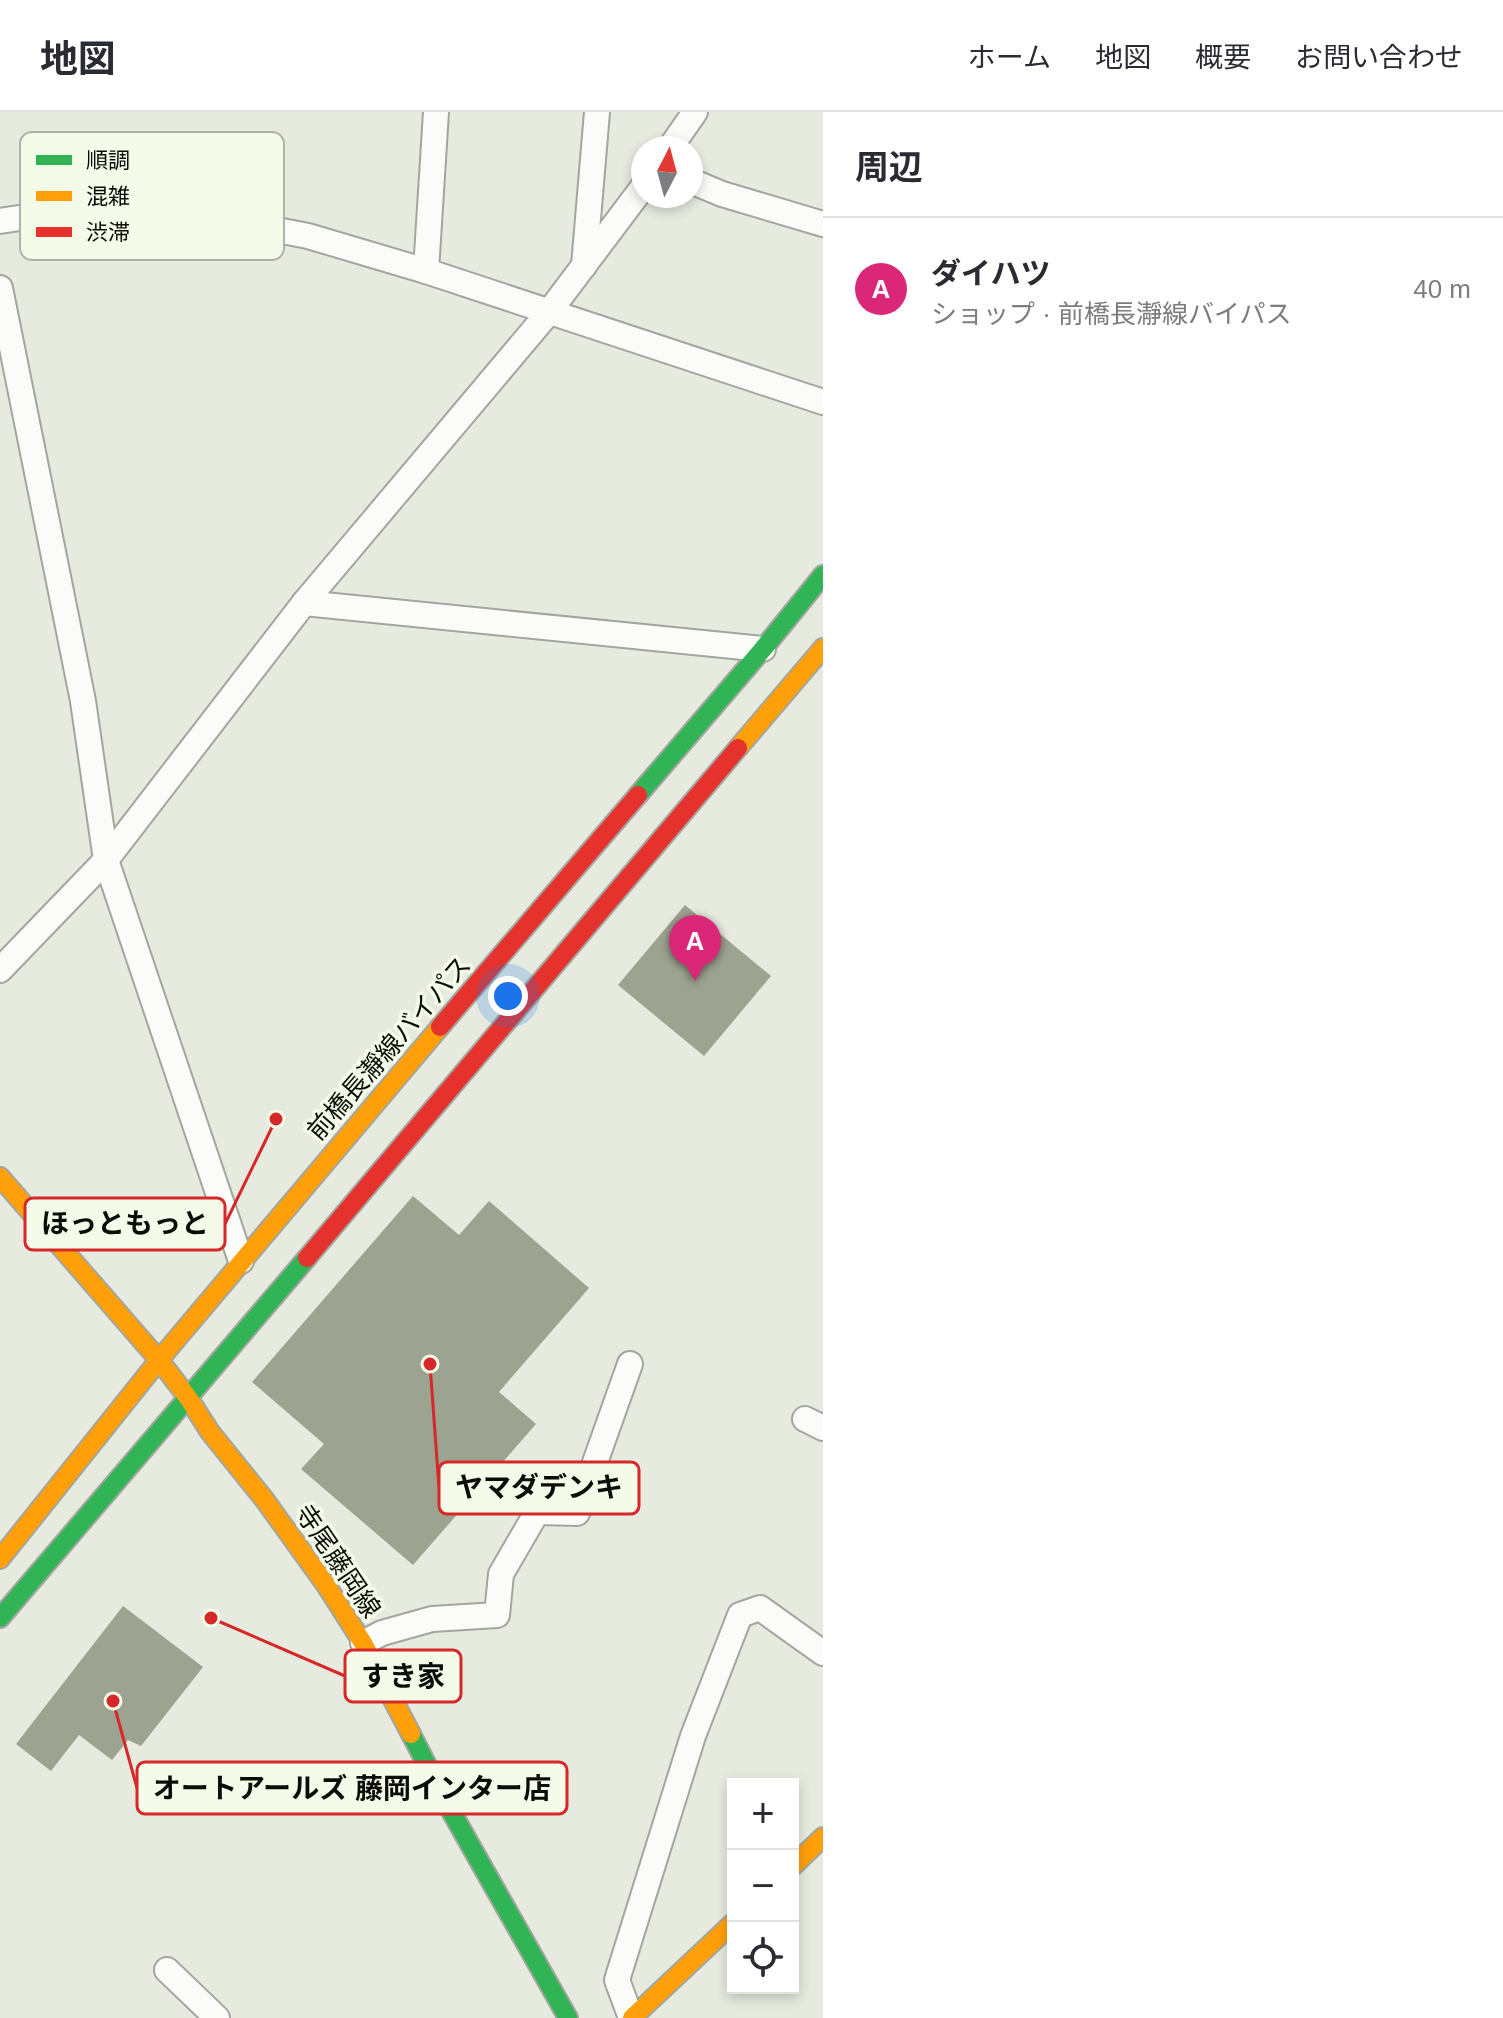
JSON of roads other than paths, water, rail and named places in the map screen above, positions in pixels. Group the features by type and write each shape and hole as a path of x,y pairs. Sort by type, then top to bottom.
{"main road":[{"name":"前橋長瀞線バイパス","path":"0,1559 241,1261 823,575"},
{"path":"0,1618 189,1399 448,1090 819,660"},
{"name":"寺尾藤岡線","path":"0,1177 159,1360 300,1548 363,1643 447,1804 568,2018"},
{"path":"799,1860 823,1837"},
{"path":"632,2018 727,1929"}],"street":[{"path":"426,271 436,112"},
{"path":"584,266 597,112"},
{"path":"678,136 695,112"},
{"path":"703,186 823,224"},
{"path":"0,970 106,860 304,603 549,312 631,203"},
{"path":"0,221 20,218"},
{"path":"284,231 426,271 823,402"},
{"path":"0,288 83,701 106,860 241,1261"},
{"path":"304,603 763,649"},
{"path":"363,1643 382,1633 432,1619 497,1615 501,1574 537,1512 577,1513 630,1364"},
{"path":"632,2018 617,1980 693,1736 740,1615 760,1608 823,1653"},
{"path":"167,1970 217,2018"}],"place":[{"name":"ダイハツ","path":"695,981"},
{"name":"ほっともっと","path":"276,1119"},
{"name":"ヤマダデンキ","path":"430,1364"},
{"name":"すき家","path":"211,1618"},
{"name":"オートアールズ 藤岡インター店","path":"113,1701"}]}
